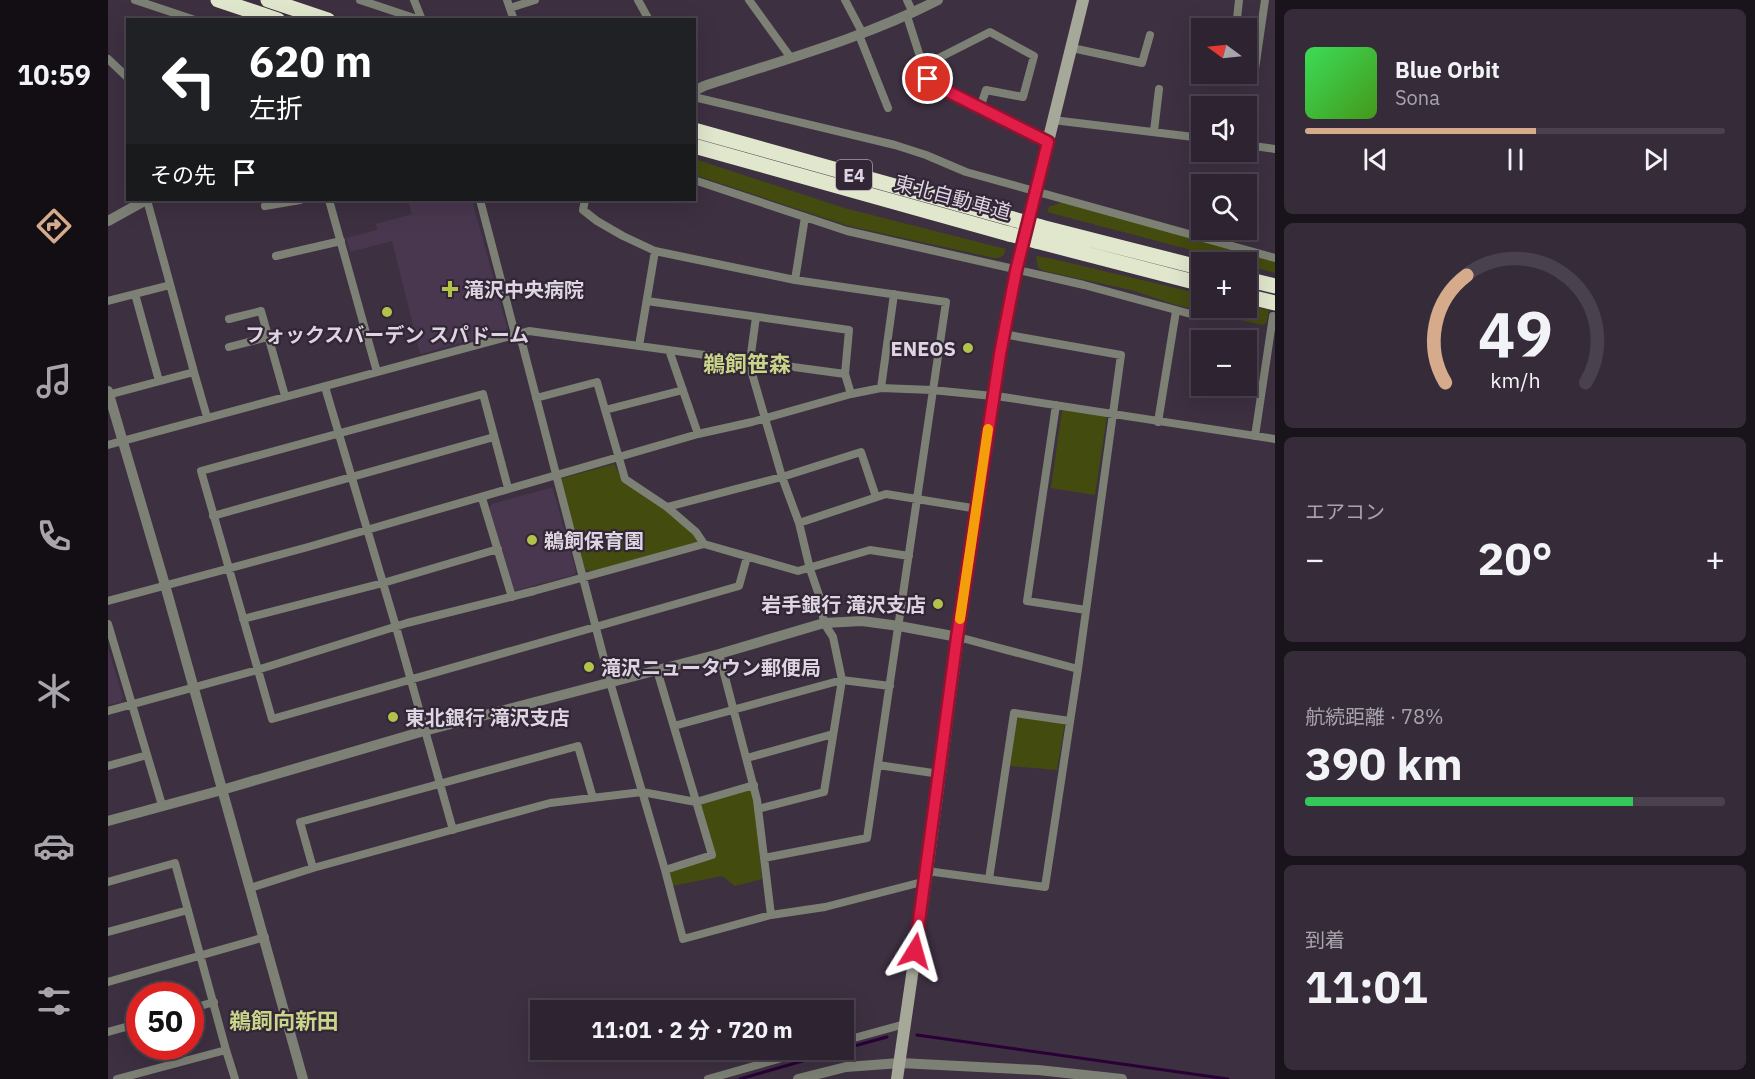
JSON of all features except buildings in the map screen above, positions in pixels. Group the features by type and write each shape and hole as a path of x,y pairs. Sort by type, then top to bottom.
{"highway":[{"path":"218,0 272,18"},
{"path":"268,0 322,18"},
{"name":"東北自動車道","path":"696,131 1011,227"},
{"name":"東北自動車道","path":"696,147 1038,234 1191,281"},
{"name":"東北自動車道","path":"1038,234 1191,266"},
{"path":"1257,282 1275,286"},
{"path":"1257,302 1274,310"}],"main road":[{"path":"897,1079 957,637 1003,334 1016,271 1083,0"}],"street":[{"path":"135,0 189,18"},
{"path":"360,0 415,18"},
{"path":"414,0 420,18"},
{"path":"509,4 535,0"},
{"path":"638,0 648,18"},
{"path":"749,0 791,58"},
{"path":"845,0 861,35 888,108"},
{"path":"907,0 928,79 937,86 1048,142"},
{"path":"696,90 861,35 910,15 938,0"},
{"path":"1237,18 1239,0"},
{"path":"1257,55 1265,0"},
{"path":"923,66 990,32 1034,56 1023,97 986,90 980,108"},
{"path":"1072,48 1142,63 1150,35"},
{"path":"108,59 126,76"},
{"path":"1154,131 1159,88"},
{"path":"696,98 895,145 966,172 1275,258"},
{"path":"1053,120 1191,136"},
{"path":"1257,147 1275,149"},
{"path":"696,181 847,231 1084,285 1191,314"},
{"path":"108,221 144,201"},
{"path":"146,201 207,417"},
{"path":"265,206 294,201"},
{"path":"329,201 376,372"},
{"path":"480,201 515,334 522,343 610,682 665,870 682,939 771,915 825,907 926,876 989,879 1046,887 1121,355 1003,334"},
{"path":"585,201 583,210 597,221 655,251 795,280 946,302 867,838 764,858"},
{"path":"795,280 805,217"},
{"path":"276,256 341,241"},
{"path":"639,346 655,251"},
{"path":"108,301 170,285"},
{"path":"135,294 159,381"},
{"path":"881,388 894,294"},
{"path":"647,301 849,330 844,374 850,394"},
{"path":"1254,436 1274,310"},
{"path":"229,319 261,311 285,396"},
{"path":"1158,422 1176,311"},
{"path":"756,317 750,361 782,477 799,523 810,569 820,598 824,623 832,637 842,680 824,792 758,809"},
{"path":"108,445 529,331 844,374"},
{"path":"230,347 268,337"},
{"path":"669,350 698,434"},
{"path":"194,372 108,394 165,585 303,1079"},
{"path":"536,398 597,382 625,479 667,507 696,532 704,544"},
{"path":"325,387 453,830"},
{"path":"108,601 482,498 508,488 698,434 881,388 993,396 1275,439"},
{"path":"605,410 683,390"},
{"path":"508,488 483,394 201,471 256,670 272,719 739,586 747,557"},
{"path":"1056,405 1027,601 1086,610"},
{"path":"213,516 494,437"},
{"path":"667,507 782,477 861,452 876,497"},
{"path":"799,523 886,494 978,509"},
{"path":"482,498 512,597"},
{"path":"108,711 256,670 396,627 704,544 798,571 870,550 909,556"},
{"path":"243,620 383,583 498,549"},
{"path":"108,821 424,731 719,654 824,623 862,621 899,626 957,637 1078,669"},
{"path":"108,624 162,805"},
{"path":"719,654 754,785 771,915"},
{"path":"657,670 712,855 665,870"},
{"path":"674,726 842,680 890,686"},
{"path":"989,879 1014,713 1070,721"},
{"path":"747,758 833,734"},
{"path":"313,868 300,822 578,746 593,798"},
{"path":"108,766 147,755"},
{"path":"878,765 940,774"},
{"path":"250,888 313,868 549,804 642,792 696,802 754,785"},
{"path":"108,882 175,863 235,1079"},
{"path":"108,932 188,910"},
{"path":"108,982 265,938"},
{"path":"204,1005 213,1002"},
{"path":"854,1038 905,1024"},
{"path":"108,1032 126,1027"},
{"path":"117,1079 226,1050"},
{"path":"708,1079 775,1060"},
{"path":"798,1079 846,1067 900,1063 1038,1070 1122,1079"}],"shaded area":[{"name":"滝沢中央病院","path":"408,201 472,201 507,327 505,331 420,354 392,241 350,252 346,238 377,230 376,224 412,214"},
{"name":"鵜飼保育園","path":"553,489 576,571 574,575 513,591 488,510 492,504"},
{"path":"108,648 123,697 121,702 108,705"}],"green space":[{"path":"696,159 844,208 1006,249 1002,256 994,258 849,226 696,175"},
{"path":"1062,202 1191,238 1191,240 1199,240 1243,252 1199,252 1047,212 1049,207"},
{"path":"1036,256 1191,292 1191,308 1131,290 1038,268"},
{"path":"1257,256 1275,261 1275,273 1257,268"},
{"path":"1257,307 1269,310 1266,323 1262,325 1232,318 1257,318"},
{"path":"1062,410 1107,416 1095,495 1051,488"},
{"path":"614,464 622,480 664,509 693,534 698,542 593,571 584,570 560,479"},
{"path":"1021,716 1065,723 1057,770 1010,766 1016,720"},
{"path":"753,788 762,879 735,886 722,876 672,886 668,871 714,856 699,804"}],"waterway":[{"path":"917,1035 1228,1079"},
{"path":"854,1046 887,1037"},
{"path":"740,1079 806,1060"}],"slow traffic":[{"path":"960,619 988,429"}],"place":[{"name":"滝沢中央病院","path":"450,289"},
{"name":"フォックスバーデン スパドーム","path":"387,312"},
{"name":"ENEOS","path":"968,348"},
{"name":"鵜飼保育園","path":"532,540"},
{"name":"岩手銀行 滝沢支店","path":"938,604"},
{"name":"滝沢ニュータウン郵便局","path":"589,667"},
{"name":"東北銀行 滝沢支店","path":"393,717"}],"district":[{"name":"鵜飼笹森","path":"747,363"},
{"name":"鵜飼向新田","path":"284,1020"}],"route":[{"path":"915,951 957,637 978,509 993,396 1016,271 1048,142 937,86 928,79"}]}
